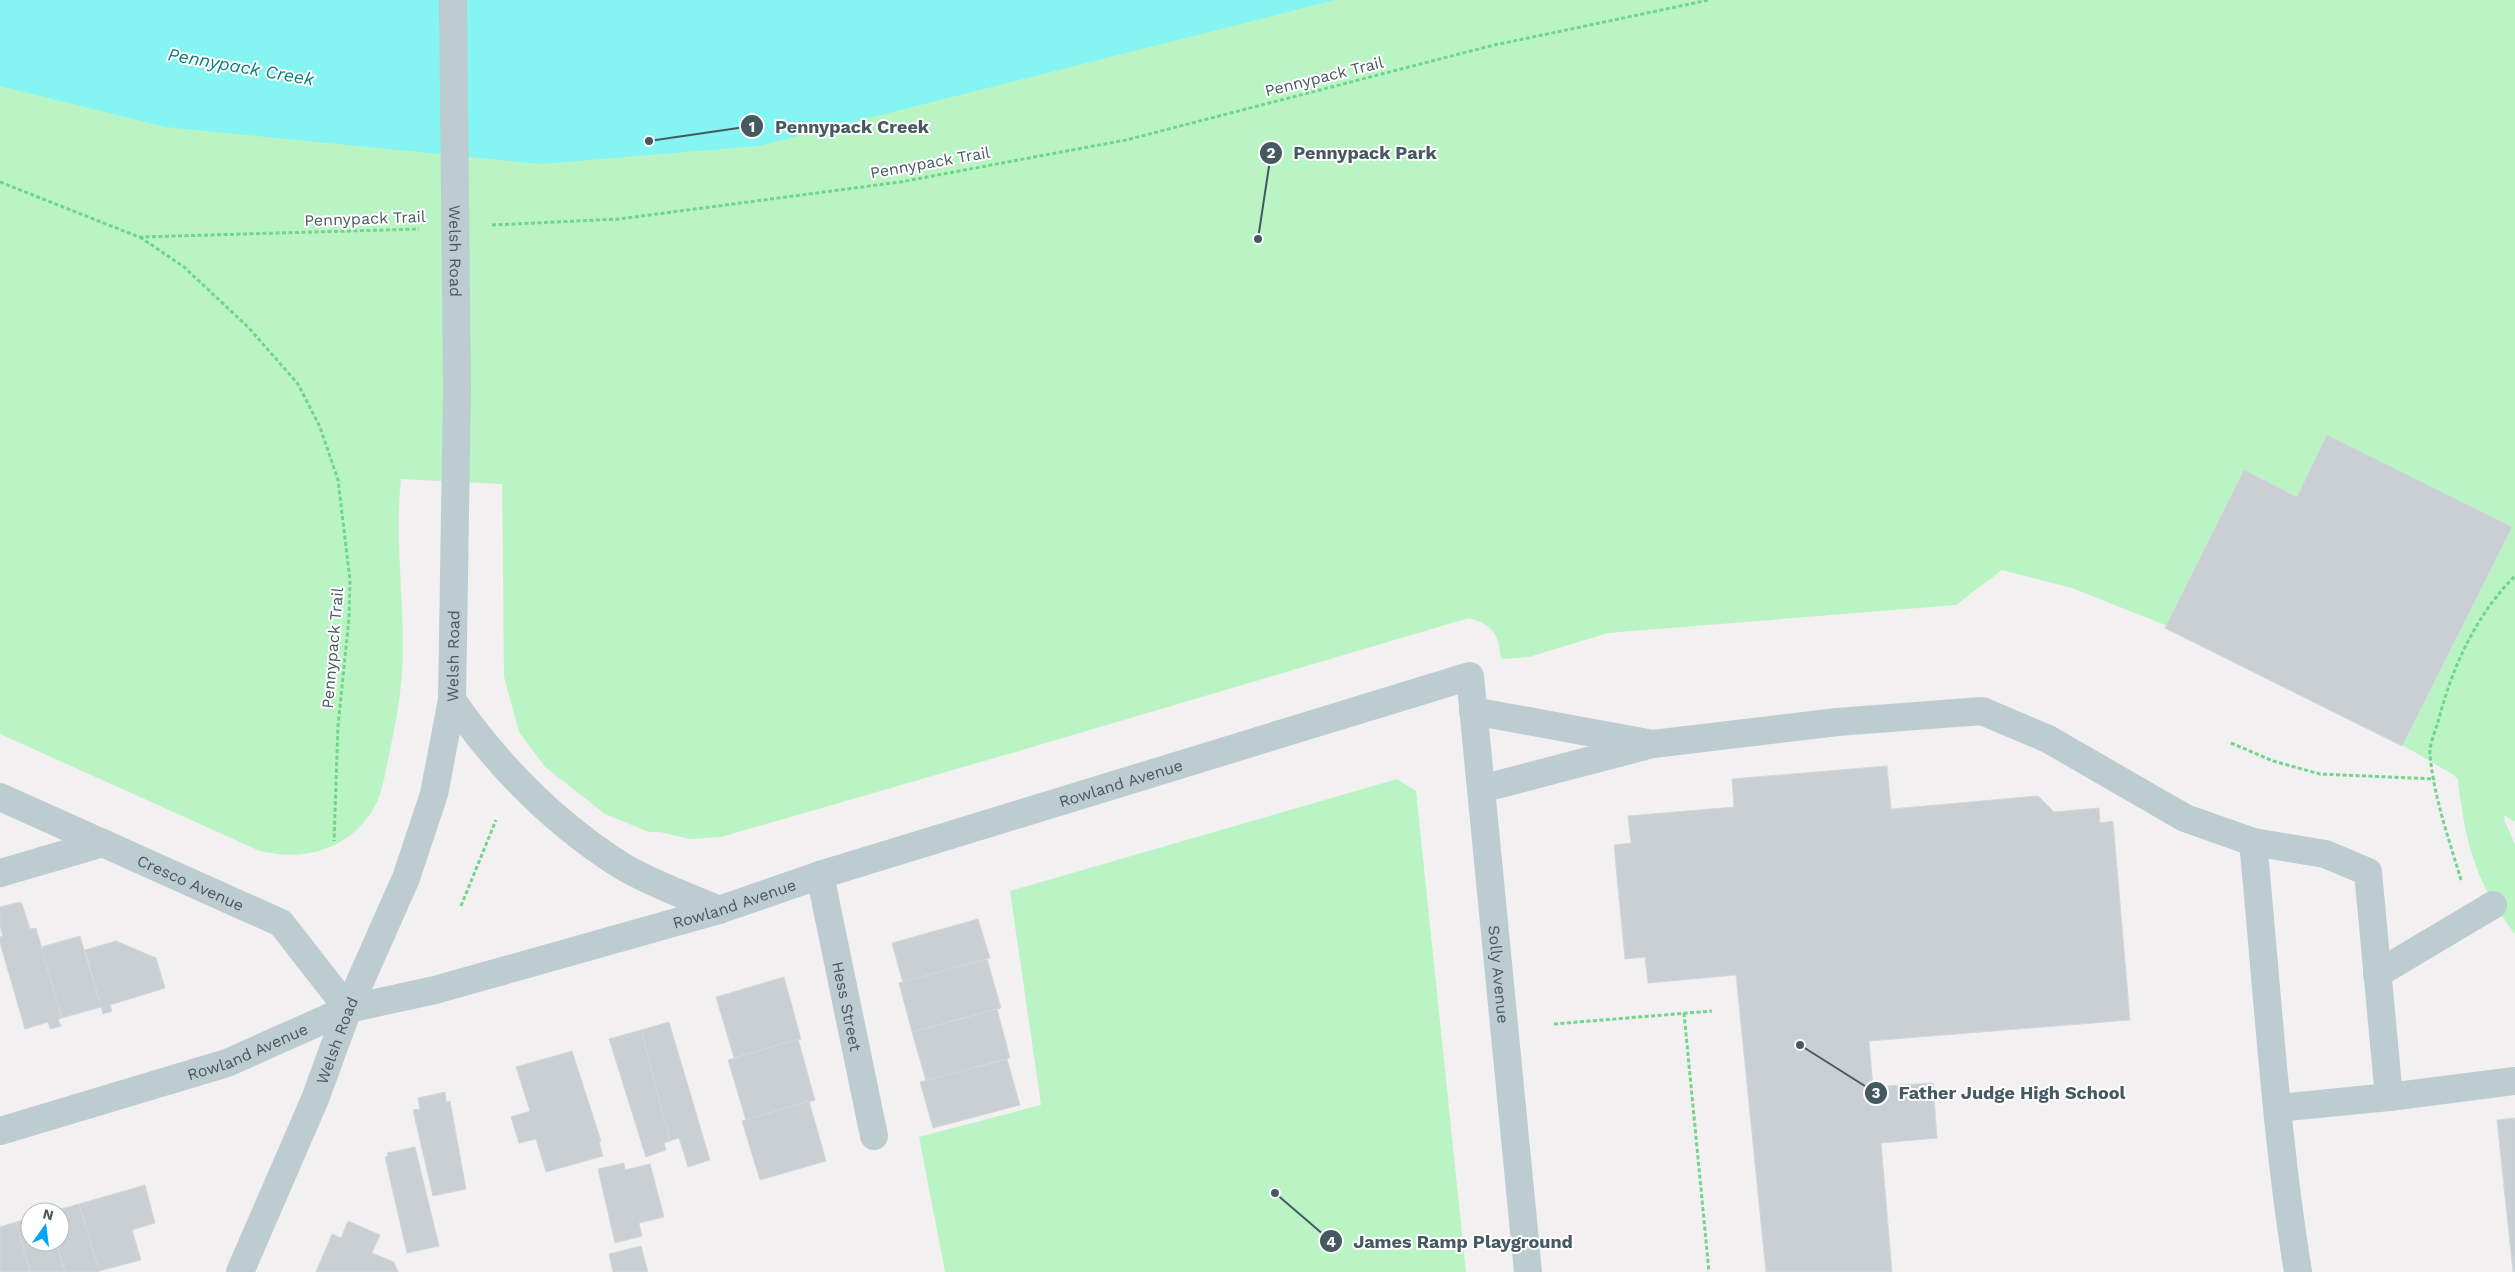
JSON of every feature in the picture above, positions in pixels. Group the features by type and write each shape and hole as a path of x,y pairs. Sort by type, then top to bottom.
{"street":[{"name":"Welsh Road","path":"240,1272 315,1099 348,1009 406,878 434,794 452,700 457,390 453,0"},
{"name":"Solly Avenue","path":"1470,676 1528,1272"},
{"name":"Rowland Avenue","path":"0,1131 227,1063 348,1009 435,990 718,910 820,875 1470,676"},
{"path":"452,700 480,740 555,817 622,867 718,910"},
{"path":"1473,711 1654,744"},
{"path":"1481,789 1654,744 1837,722 1982,711 2048,739 2185,818 2254,842 2326,854 2368,872 2389,1097"},
{"name":"Cresco Avenue","path":"0,796 281,924 348,1009"},
{"path":"2254,842 2290,1226 2298,1272"},
{"path":"0,873 103,843"},
{"name":"Hess Street","path":"820,875 874,1136"},
{"path":"2377,974 2485,910"},
{"path":"2278,1108 2389,1097 2515,1081"}],"path":[{"name":"Pennypack Trail","path":"491,225 619,219 920,178 1126,140 1490,46 1709,0"},
{"name":"Pennypack Trail","path":"0,182 139,237 184,267 248,327 298,384 320,427 338,480 350,580 349,618 338,726 334,841"},
{"name":"Pennypack Trail","path":"139,237 423,228"},
{"path":"2485,910 2464,887 2444,823 2430,753 2448,686 2473,630 2500,591 2515,576"},
{"path":"2231,743 2273,761 2320,774 2434,779"},
{"path":"462,906 496,820"},
{"path":"1554,1024 1712,1011"},
{"path":"1684,1013 1709,1272"}],"green space":[{"path":"0,0 2515,0 2515,822 2504,815 2505,822 2515,844 2515,934 2487,890 2474,861 2465,828 2458,779 2452,774 2344,711 2240,659 2165,625 2072,588 2002,570 1956,605 1608,633 1529,657 1501,659 1494,632 1485,624 1469,618 721,837 690,839 660,832 649,832 605,814 545,767 519,732 504,677 502,484 401,479 399,551 403,624 402,673 399,704 378,800 361,826 336,844 322,850 292,855 260,851 0,734"},
{"path":"1397,779 1416,791 1466,1272 945,1272 919,1137 1041,1105 1010,891"}],"water":[{"path":"0,0 1335,0 759,146 541,164 165,127 0,86"}],"building":[{"path":"2327,435 2512,527 2402,746 2165,628 2244,470 2297,497"},
{"path":"1887,766 1891,809 2038,796 2054,812 2099,808 2100,823 2113,821 2130,1020 1869,1041 1873,1087 1933,1083 1937,1138 1881,1143 1892,1272 1766,1272 1736,975 1648,983 1645,957 1625,959 1614,845 1631,843 1628,816 1734,807 1732,779"},
{"path":"19,902 22,904 30,929 36,928 62,1018 58,1019 61,1026 50,1029 48,1022 25,1029 0,943 0,937 3,936 0,926 0,907"},
{"path":"978,919 990,958 903,983 892,943"},
{"path":"80,936 101,1007 62,1018 41,947"},
{"path":"116,941 156,958 165,988 110,1005 112,1011 103,1014 85,950"},
{"path":"987,959 1001,1008 912,1032 899,983"},
{"path":"784,977 801,1039 734,1058 716,997"},
{"path":"997,1009 1010,1058 926,1081 912,1032"},
{"path":"669,1022 710,1160 688,1167 679,1138 670,1141 641,1030"},
{"path":"641,1030 670,1141 664,1143 666,1150 646,1157 609,1039"},
{"path":"798,1039 815,1100 746,1120 728,1060"},
{"path":"572,1051 601,1141 599,1142 603,1156 546,1172 536,1139 519,1143 511,1117 530,1111 516,1067"},
{"path":"1007,1059 1020,1105 933,1128 920,1082"},
{"path":"445,1092 446,1102 450,1101 466,1189 433,1196 413,1110 420,1109 418,1098"},
{"path":"809,1101 826,1161 760,1180 742,1121"},
{"path":"2515,1118 2515,1272 2513,1272 2497,1120"},
{"path":"415,1147 439,1246 407,1253 385,1157 388,1156 387,1153"},
{"path":"624,1163 625,1170 650,1164 664,1217 639,1223 642,1236 615,1243 598,1169"},
{"path":"145,1185 155,1223 132,1230 141,1260 99,1271 79,1204"},
{"path":"79,1204 99,1272 65,1272 59,1252 70,1252 70,1206"},
{"path":"20,1221 20,1236 16,1222"},
{"path":"348,1221 380,1235 372,1253 394,1262 398,1272 316,1272 332,1234 341,1238"},
{"path":"16,1222 20,1236 20,1252 24,1252 30,1272 0,1272 0,1227"},
{"path":"641,1246 648,1272 613,1272 609,1254"},
{"path":"24,1252 59,1252 65,1272 30,1272"}],"place":[{"name":"Pennypack Creek","path":"649,141"},
{"name":"Pennypack Park","path":"1258,239"},
{"name":"Father Judge High School","path":"1800,1045"},
{"name":"James Ramp Playground","path":"1275,1193"}]}
